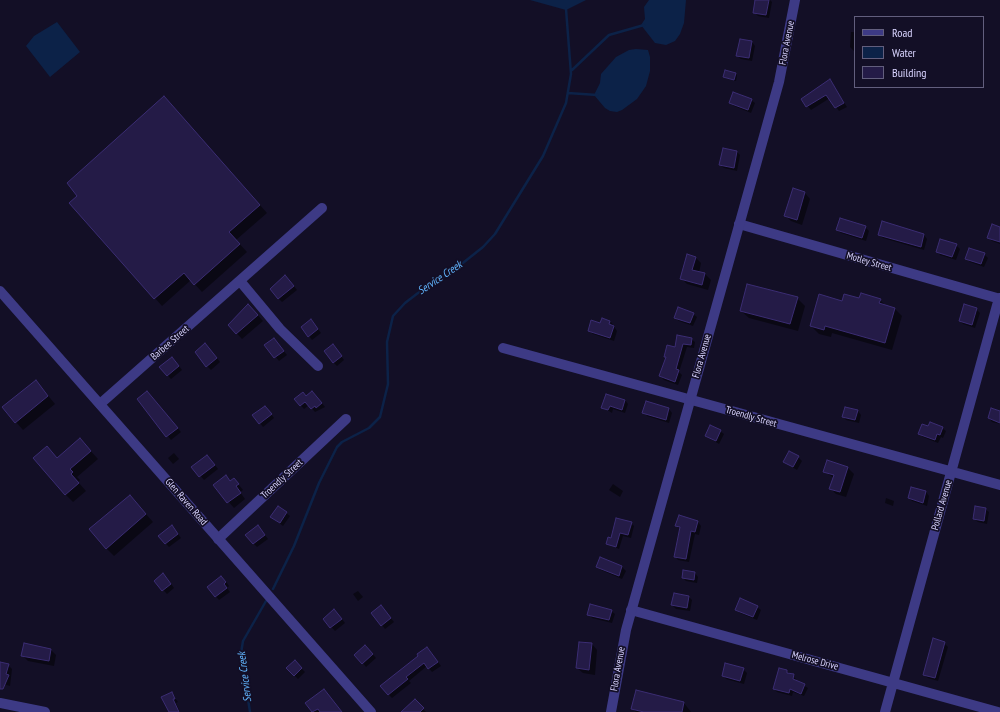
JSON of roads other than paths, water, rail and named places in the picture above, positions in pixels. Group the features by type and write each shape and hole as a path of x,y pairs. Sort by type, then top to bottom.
{"street":[{"name":"Flora Avenue","path":"611,712 622,645 738,224 779,82 795,0"},
{"name":"Barbee Street","path":"100,404 322,208"},
{"name":"Motley Street","path":"738,224 1000,298"},
{"path":"240,281 280,329 318,366"},
{"name":"Glen Raven Road","path":"0,292 371,712"},
{"name":"Pollard Avenue","path":"885,712 1000,298"},
{"name":"Troendly Street","path":"502,348 1000,485"},
{"name":"Troendly Street","path":"218,539 346,419"},
{"name":"Melrose Drive","path":"632,610 998,712"},
{"path":"0,704 45,712"}],"water":[{"path":"530,0 586,0 566,10"},
{"path":"649,0 686,0 684,23 680,34 675,41 666,45 655,43 641,25 645,19 644,7"},
{"path":"57,22 80,52 50,77 26,46 34,36"},
{"path":"629,50 648,50 650,57 650,71 646,86 637,99 622,110 617,112 610,111 605,108 594,95 600,83 601,74 616,57"}],"waterway":[{"name":"Service Creek","path":"273,589 294,546 319,483 337,447 342,442 369,428 380,417 388,384 387,342 393,316 405,303 418,293 449,274 483,247 495,234 543,156 566,103 571,74 566,9"},
{"path":"572,70 609,35 644,25"},
{"path":"568,93 597,95"},
{"name":"Service Creek","path":"250,712 241,653 243,641 266,601"}]}
